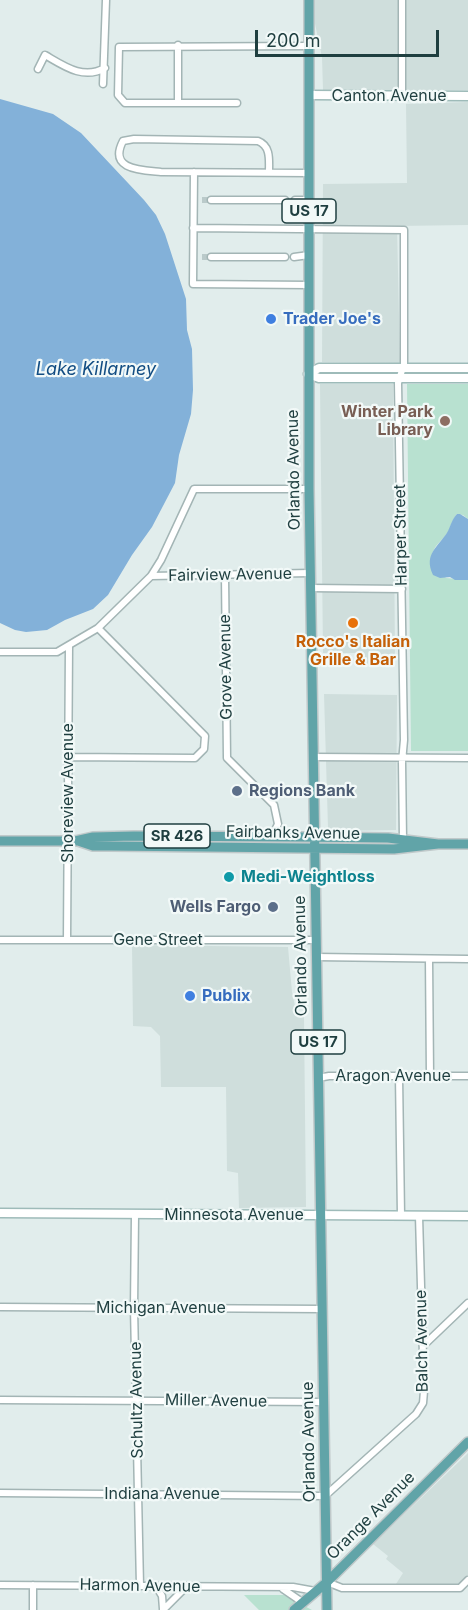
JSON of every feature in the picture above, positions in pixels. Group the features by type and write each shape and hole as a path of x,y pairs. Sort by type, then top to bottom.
{"main road":[{"name":"US 17","path":"308,374 309,0"},
{"name":"Orlando Avenue","path":"308,374 327,1610"},
{"name":"Fairbanks Avenue","path":"0,841 72,841 93,837 134,836 315,837 403,840 438,844"},
{"name":"Fairbanks Avenue","path":"72,841 93,846 394,849 438,844 468,844"},
{"name":"Orange Avenue","path":"294,1610 327,1582 468,1442"}],"street":[{"path":"104,84 106,0"},
{"path":"402,0 402,96"},
{"path":"178,45 178,103"},
{"path":"237,103 123,102 118,95 119,46 309,46"},
{"path":"38,69 45,55 79,73 94,72 105,68"},
{"name":"Canton Avenue","path":"310,95 468,96"},
{"path":"269,172 267,148 264,143 258,141 134,139 123,141 118,151 119,158 125,165 139,170 310,173"},
{"path":"194,172 192,284 309,285"},
{"path":"193,200 202,200"},
{"path":"211,200 285,200"},
{"path":"295,200 309,200"},
{"path":"193,228 309,230"},
{"name":"Harper Street","path":"309,230 404,230 403,368 398,383 403,840"},
{"path":"294,257 309,255"},
{"path":"193,257 202,257"},
{"path":"211,257 285,257"},
{"path":"308,374 319,368 468,368"},
{"path":"308,374 319,378 468,378"},
{"path":"0,652 57,652 98,628 151,576 162,560 194,489 309,489"},
{"name":"Fairview Avenue","path":"151,576 310,573"},
{"name":"Grove Avenue","path":"225,575 227,758 274,805 278,824 272,837"},
{"path":"310,588 402,589"},
{"path":"68,757 195,758 204,749 205,736 98,628"},
{"name":"Shoreview Avenue","path":"67,940 72,841 68,757 69,646"},
{"path":"313,757 468,758"},
{"name":"Gene Street","path":"0,940 316,940"},
{"path":"316,957 468,959"},
{"path":"429,959 430,1076"},
{"name":"Aragon Avenue","path":"318,1078 329,1076 468,1076"},
{"path":"399,1076 401,1216"},
{"name":"Minnesota Avenue","path":"0,1214 468,1216"},
{"name":"Schultz Avenue","path":"135,1215 134,1308 140,1586"},
{"name":"Balch Avenue","path":"325,1496 416,1414 423,1403 419,1216"},
{"path":"423,1346 468,1303"},
{"name":"Michigan Avenue","path":"0,1307 322,1309"},
{"name":"Miller Avenue","path":"0,1400 323,1402"},
{"name":"Indiana Avenue","path":"0,1493 325,1496"},
{"path":"327,1582 342,1588 460,1588 468,1580"},
{"name":"Harmon Avenue","path":"0,1585 297,1587 315,1591"},
{"path":"33,1585 33,1610"},
{"path":"156,1586 162,1596 163,1610"},
{"path":"163,1610 187,1586"},
{"path":"280,1588 290,1592 302,1602"}],"shaded area":[{"path":"310,0 468,0 468,90 323,90 322,57"},
{"path":"468,102 468,225 397,226 400,363 322,362 323,184 407,183 406,104"},
{"path":"320,384 393,384 395,665 358,665 358,653 323,653"},
{"path":"324,694 397,695 396,830 330,831 328,828"},
{"path":"132,945 288,947 292,992 297,1016 304,1017 306,1207 239,1208 238,1173 227,1171 226,1087 161,1087 160,1036 151,1027 133,1026"},
{"path":"468,1453 468,1575 458,1585 396,1584 403,1573 373,1544"}],"green space":[{"path":"407,384 468,384 468,519 457,514 448,532 435,548 431,561 446,578 468,580 468,751 411,751"},
{"path":"244,1595 284,1595 312,1610 259,1610"}],"water":[{"name":"Lake Killarney","path":"0,99 53,114 81,133 156,215 165,234 186,299 187,330 192,349 191,414 179,455 175,483 152,527 108,595 93,609 47,630 26,632 0,623"},
{"path":"457,514 468,519 468,580 440,578 433,575 430,567 433,551"}],"tunnel":[{"path":"202,200 211,200"},
{"path":"202,257 211,257"}],"place":[{"name":"Trader Joe's","path":"271,319"},
{"name":"Winter Park Library","path":"445,421"},
{"name":"Rocco's Italian Grille & Bar","path":"353,623"},
{"name":"Regions Bank","path":"237,791"},
{"name":"Medi-Weightloss","path":"229,877"},
{"name":"Wells Fargo","path":"273,907"},
{"name":"Publix","path":"190,996"}]}
